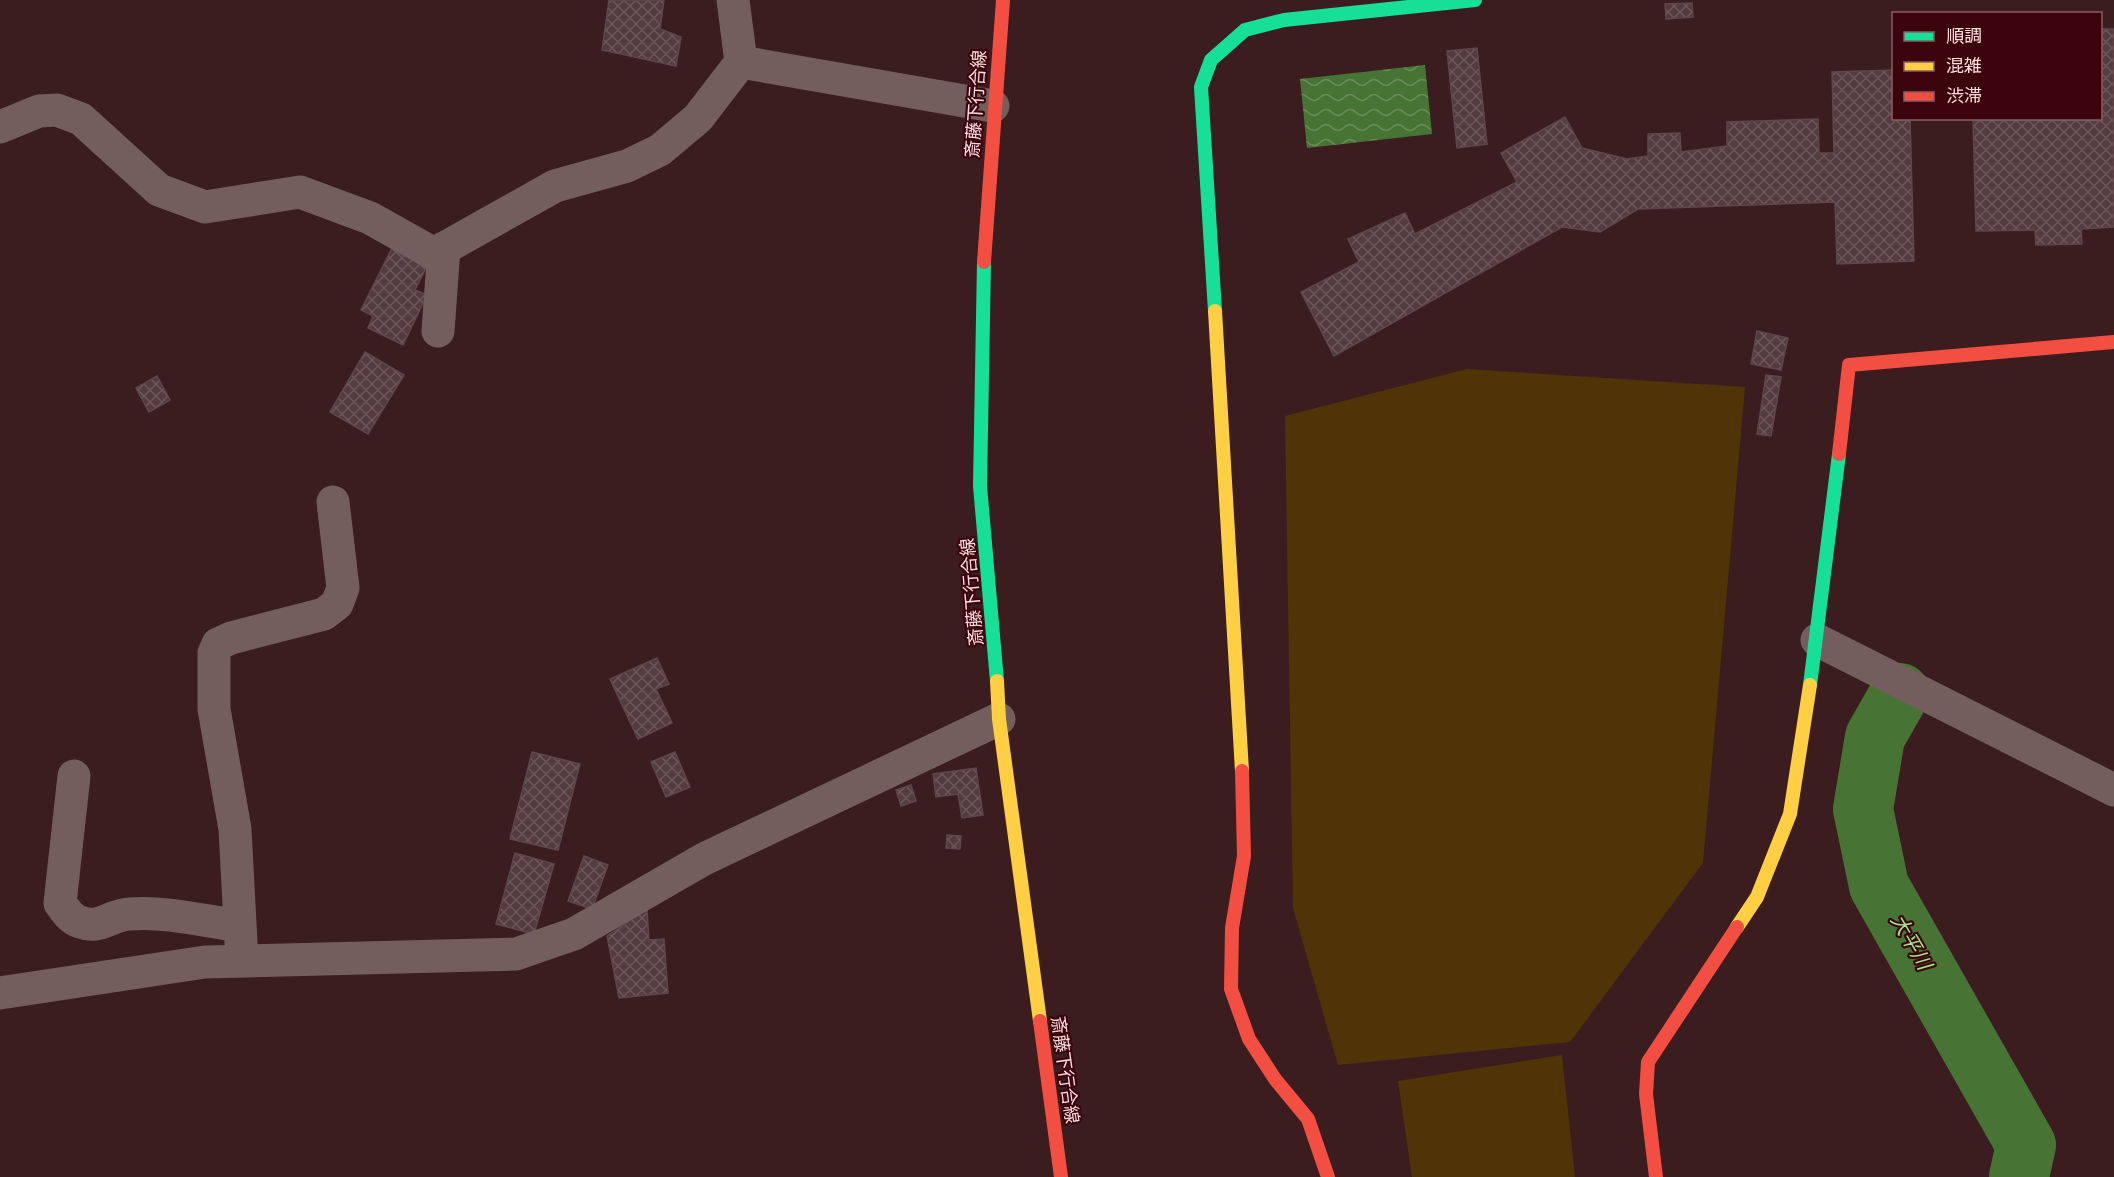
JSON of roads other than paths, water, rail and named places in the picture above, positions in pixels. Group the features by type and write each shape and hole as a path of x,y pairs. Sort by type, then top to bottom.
{"street":[{"path":"0,127 39,111 57,110 81,119 159,190 205,207 300,192 370,218 434,254 555,186 627,166 660,150 698,118 741,63 733,0"},
{"name":"斎藤下行合線","path":"1003,0 993,106 982,287 980,486 991,591 999,719 1061,1177"},
{"path":"1328,1177 1308,1119 1275,1079 1249,1039 1232,989 1232,928 1244,856 1241,729 1201,87 1211,60 1245,30 1284,20 1475,0"},
{"path":"741,63 993,106"},
{"path":"438,331 444,248"},
{"path":"1656,1177 1646,1094 1648,1062 1725,948 1761,887 1790,814 1817,640 1849,365 2114,342"},
{"path":"242,961 236,829 214,709 214,653 218,644 231,638 324,614 337,604 343,588 333,502"},
{"path":"1817,640 2114,790"},
{"path":"0,993 205,962 516,954 574,934 704,859 999,719"},
{"path":"74,776 60,903 68,915 80,923 98,926 125,914 150,913 240,926"}],"water":[{"path":"1425,65 1432,134 1307,148 1300,79"}],"waterway":[{"name":"大平川","path":"1900,693 1875,737 1863,809 1879,886 2026,1145 2019,1177"}]}
